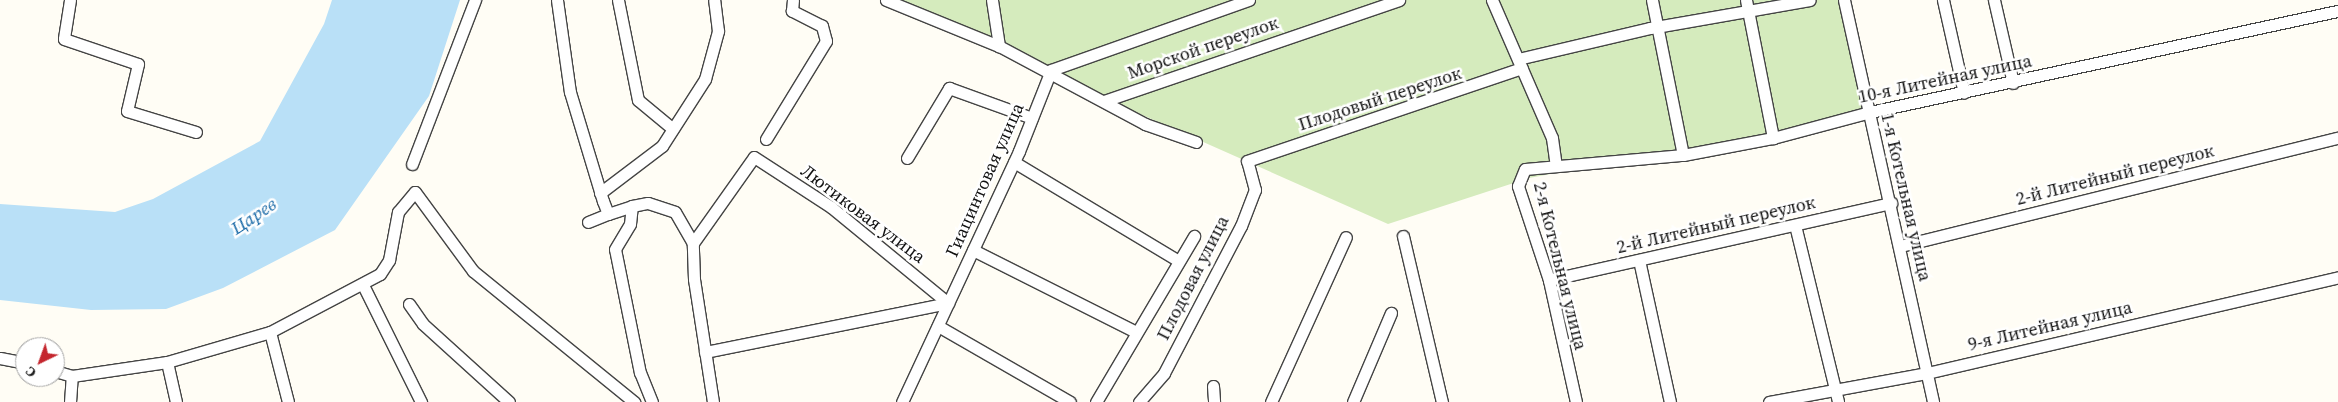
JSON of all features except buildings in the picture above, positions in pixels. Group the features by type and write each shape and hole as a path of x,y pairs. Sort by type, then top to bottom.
{"street":[{"path":"70,0 64,39 138,64 127,111 196,132"},
{"path":"412,164 475,0"},
{"path":"556,0 570,92 608,214"},
{"path":"618,0 638,100 673,129"},
{"path":"600,193 662,146 706,79 718,31 714,0"},
{"path":"766,139 826,41 822,26 792,11 793,0"},
{"path":"886,0 999,46 1051,70 1145,124 1196,142"},
{"path":"992,0 999,46"},
{"path":"1051,70 1249,0"},
{"name":"Морской переулок","path":"1104,101 1399,0"},
{"name":"2-я Котельная улица","path":"1492,0 1552,138 1556,166 1525,169 1518,186 1549,280 1576,402"},
{"path":"1652,0 1683,155"},
{"name":"Плодовый переулок","path":"1247,161 1520,63 1747,5 1810,0"},
{"name":"1-я Котельная улица","path":"1844,0 1891,203 1933,402"},
{"path":"1943,0 1964,93"},
{"path":"1994,0 2012,83"},
{"path":"1747,5 1773,138"},
{"name":"10-я Литейная улица","path":"1556,166 1683,155 1773,138 1870,112 2012,83 2338,11"},
{"name":"Гиацинтовая улица","path":"902,402 1014,162 1051,70"},
{"path":"907,158 949,88 1032,118"},
{"name":"2-й Литейный переулок","path":"1900,246 2338,138"},
{"name":"Лютиковая улица","path":"693,243 754,157 831,207 948,303"},
{"name":"Плодовая улица","path":"1139,402 1164,373 1240,226 1255,190 1247,161"},
{"path":"1014,162 1179,261"},
{"path":"65,374 72,376 167,362 270,332 363,285 380,274 389,260 398,212 415,192 473,271 634,402"},
{"path":"588,222 632,206 655,202 666,207 684,222 693,243 705,352 713,402"},
{"name":"2-й Литейный переулок","path":"1549,280 1891,203"},
{"path":"632,206 634,214 614,258 640,374 652,402"},
{"path":"1795,225 1838,402"},
{"path":"1096,402 1194,236"},
{"path":"1403,236 1442,402"},
{"path":"1271,402 1346,237"},
{"path":"973,250 1136,332"},
{"path":"1639,260 1670,402"},
{"name":"9-я Литейная улица","path":"1769,402 1835,388 1927,373 2338,277"},
{"path":"363,285 422,402"},
{"path":"705,352 948,303"},
{"path":"410,304 430,331 509,402"},
{"path":"1353,402 1391,313"},
{"path":"938,326 1063,400"},
{"path":"270,332 288,402"},
{"path":"0,358 15,361"},
{"path":"167,362 176,402"},
{"path":"70,402 72,376"},
{"path":"1213,386 1214,402"}],"green space":[{"path":"883,0 1838,0 1866,116 1529,178 1388,224"}],"water":[{"name":"Царев","path":"332,0 460,0 429,96 335,230 223,288 166,309 91,310 0,300 0,204 115,212 153,199 260,141 324,24"}]}
